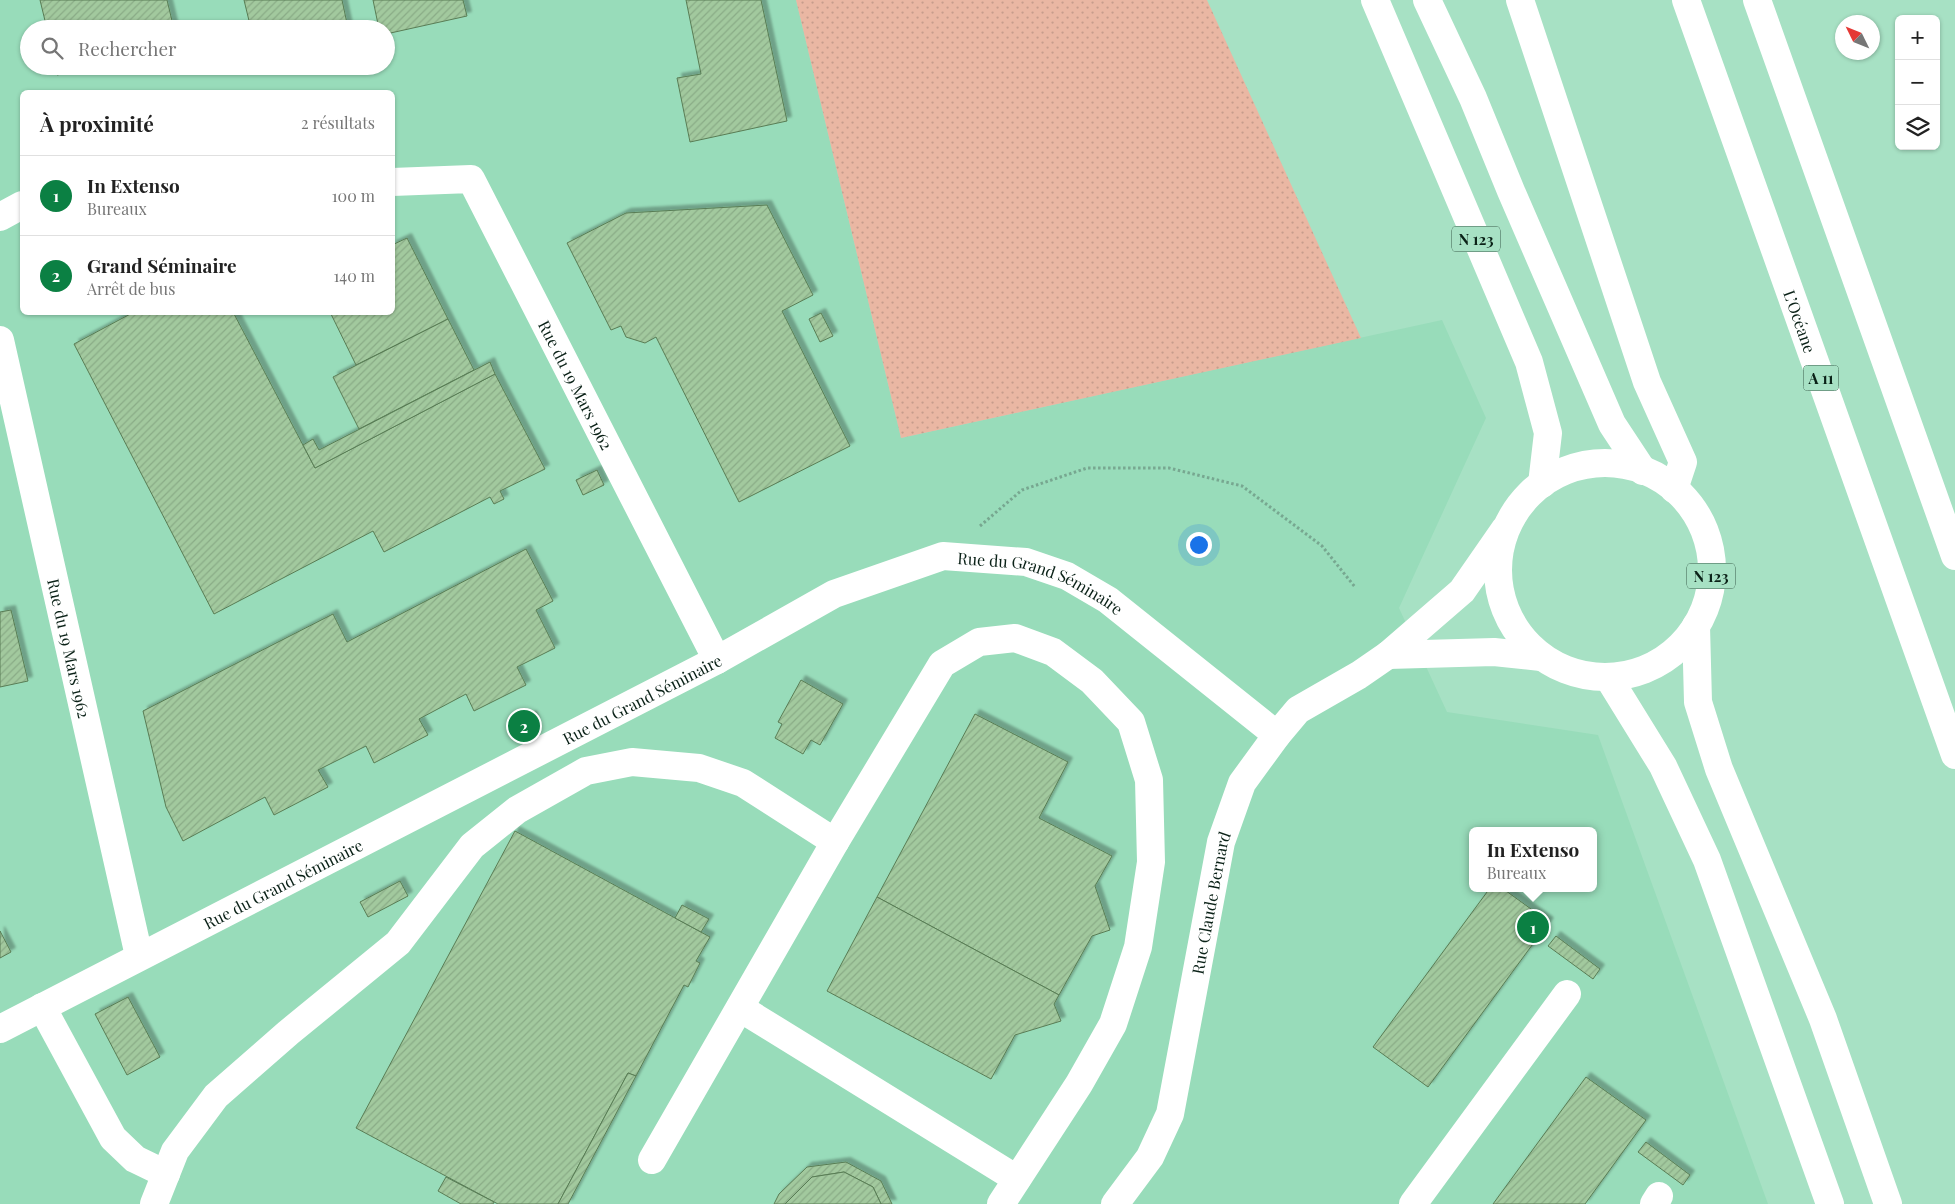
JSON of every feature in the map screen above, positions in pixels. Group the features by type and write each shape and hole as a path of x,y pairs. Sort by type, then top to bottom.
{"main road":[{"name":"N 123","path":"1375,0 1528,362 1548,433 1542,484"},
{"name":"N 123","path":"1427,0 1474,98 1511,191 1612,424 1643,471"},
{"path":"1520,0 1646,382 1683,462 1674,489"},
{"name":"L’Océane","path":"1686,0 1955,755"},
{"path":"1757,0 1955,556"},
{"name":"Rue du 19 Mars 1962","path":"395,182 470,180 717,660"},
{"path":"0,217 20,206"},
{"name":"Rue du 19 Mars 1962","path":"0,340 139,956"},
{"name":"N 123","path":"1620,463 1643,471 1654,474 1683,495 1702,524 1712,558 1710,593 1696,626 1673,653 1643,670 1608,678 1573,673 1541,657 1517,631 1502,599 1498,564 1506,530 1524,499 1552,477 1585,464 1620,463"},
{"name":"Rue Claude Bernard","path":"1115,1204 1150,1157 1170,1114 1221,842 1242,783 1276,735 1298,710 1359,675 1388,655 1462,591 1506,530"},
{"name":"Rue du Grand Séminaire","path":"0,1029 717,660 834,594 943,556 1026,562 1067,576 1108,600 1124,612 1276,735"},
{"name":"N 123","path":"1696,626 1698,702 1719,769 1823,1019 1888,1204"},
{"path":"652,1160 835,842 942,664 979,642 1015,638 1053,652 1092,681 1130,722 1149,780 1151,862 1138,947 1113,1024 1079,1084 1001,1204"},
{"path":"1388,655 1494,652 1541,657"},
{"path":"1608,678 1663,766 1708,860 1830,1204"},
{"path":"154,1204 175,1151 216,1096 288,1033 398,943 472,846 517,810 586,771 632,762 699,768 743,783 835,842"},
{"path":"1413,1204 1567,994"},
{"path":"42,1007 113,1138 135,1159 166,1174"},
{"path":"740,1008 1017,1179"}],"path":[{"path":"943,556 1022,490 1087,468 1169,468 1242,486 1322,546 1355,588"}],"shaded area":[{"path":"0,0 796,0 901,438 1442,320 1486,418 1399,608 1447,712 1598,735 1768,1204 0,1204"},
{"path":"796,0 1207,0 1361,338 901,438"}],"building":[{"path":"40,0 167,0 172,20 45,20"},
{"path":"244,0 342,0 346,20 249,20"},
{"path":"373,0 463,0 467,16 395,32 395,20 377,20"},
{"path":"686,0 761,0 787,121 690,142 677,78 701,74"},
{"path":"767,205 813,295 782,311 850,446 739,502 656,337 645,343 626,337 621,326 611,330 567,243 626,213"},
{"path":"407,238 448,319 356,365 331,315 395,315 395,244"},
{"path":"821,313 833,336 820,342 809,319"},
{"path":"128,315 235,315 315,468 495,374 545,469 500,491 504,499 494,504 490,497 384,552 373,531 214,614 74,344"},
{"path":"448,319 474,370 359,429 333,377"},
{"path":"490,362 495,374 315,468 303,445 313,439 319,450"},
{"path":"597,470 604,485 583,495 576,480"},
{"path":"526,549 553,601 536,610 555,648 517,667 526,685 474,711 466,694 419,719 428,735 374,763 366,746 318,770 328,787 274,815 265,797 183,841 166,807 143,711 333,614 347,642"},
{"path":"11,610 28,681 0,687 0,612"},
{"path":"801,680 843,704 820,745 811,740 803,754 775,738 782,724 778,722"},
{"path":"975,714 1068,762 1039,818 1112,856 1095,886 1110,930 1092,936 1059,995 877,897"},
{"path":"532,715 535,722 521,729 517,723"},
{"path":"515,831 710,937 696,961 700,963 688,987 684,985 636,1076 628,1073 558,1204 498,1204 356,1128"},
{"path":"400,881 408,896 368,917 360,902"},
{"path":"1487,892 1508,892 1549,922 1428,1087 1373,1047"},
{"path":"877,897 1059,995 1054,1004 1061,1021 1015,1035 991,1079 827,991"},
{"path":"682,905 709,919 701,932 675,918"},
{"path":"0,931 11,952 0,958"},
{"path":"1556,936 1600,969 1593,979 1548,946"},
{"path":"128,997 160,1057 127,1075 95,1014"},
{"path":"628,1073 636,1076 568,1204 558,1204"},
{"path":"1586,1077 1646,1120 1585,1204 1493,1204"},
{"path":"1646,1142 1690,1175 1683,1185 1638,1152"},
{"path":"846,1162 881,1181 892,1204 881,1204 873,1187 844,1172 812,1177 785,1204 774,1204 779,1194 807,1167"},
{"path":"844,1172 873,1187 881,1204 785,1204 812,1177"},
{"path":"446,1177 494,1202 493,1204 461,1204 438,1191"}],"place":[{"name":"Grand Séminaire","path":"524,726"},
{"name":"In Extenso","path":"1533,927"}]}
